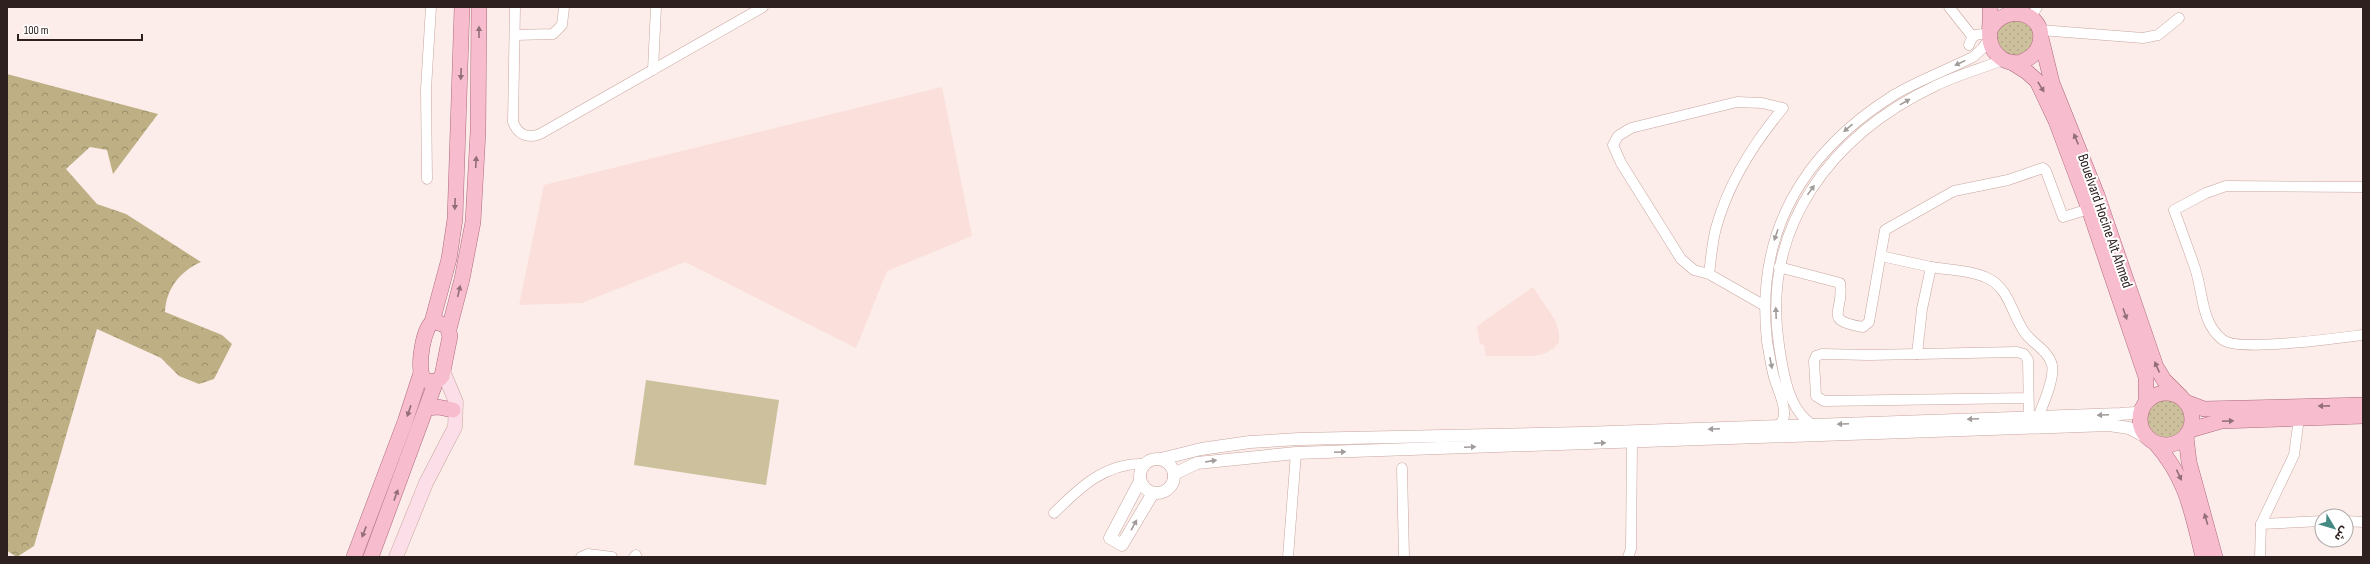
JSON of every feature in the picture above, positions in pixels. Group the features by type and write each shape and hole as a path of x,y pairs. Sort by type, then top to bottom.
{"main road":[{"path":"354,557 405,422 420,373 426,331 432,322 449,259 455,219 462,7"},
{"path":"372,557 439,377 473,222 478,132 479,7"},
{"path":"1990,7 1989,34 1991,47 2007,61 2027,72 2044,92 2090,209 2146,377 2141,428 2179,474 2190,506 2203,557"},
{"path":"1989,34 2000,16 2015,11 2027,11 2040,34 2037,50 2028,59 2007,61"},
{"name":"Bouelvard Hocine Ait Ahmed","path":"2040,34 2052,83 2097,195 2156,367 2164,380 2184,400"},
{"path":"432,322 440,322 449,329"},
{"path":"420,373 426,380 439,377"},
{"path":"396,557 426,483 453,432 455,415 439,377"},
{"path":"2144,406 2154,396 2162,393 2172,393 2184,400 2204,408 2363,405"},
{"path":"2184,400 2193,416 2188,434 2189,462 2215,557"},
{"path":"428,408 438,407 455,415"},
{"path":"2151,440 2172,445 2188,434 2221,421 2363,416"}],"street":[{"path":"427,179 426,89 431,7"},
{"path":"515,7 513,122 519,132 529,136 540,134 763,7"},
{"path":"515,35 553,34 562,25 564,7"},
{"path":"653,70 656,7"},
{"path":"1780,426 1784,412 1768,351 1765,306 1769,259 1776,235 1787,209 1820,158 1849,127 1896,94 1973,57 1982,49 1989,34 1976,34 1970,41 1950,7"},
{"path":"2040,34 2143,38 2158,35 2179,18"},
{"path":"1814,425 1805,420 1797,412 1781,357 1776,304 1779,267 1793,219 1808,194 1844,148 1869,126 1895,107 1935,85 2007,61"},
{"path":"1709,274 1716,230 1732,187 1752,148 1783,108 1749,102 1722,105 1631,128 1623,132 1614,140 1613,150 1681,259 1694,270 1709,274 1765,306"},
{"path":"1779,267 1835,280 1840,283 1838,315 1840,321 1844,324 1863,327 1869,322 1885,230 1954,191 2008,180 2043,168 2046,171 2063,216 2090,209"},
{"path":"2363,188 2226,186 2209,191 2174,210 2195,269 2210,324 2224,341 2236,344 2261,344 2363,335"},
{"path":"1881,256 1985,277 2005,293 2012,304 2024,331 2032,341 2045,352 2052,365 2048,390 2033,417"},
{"path":"1917,354 1922,310 1931,267"},
{"path":"2028,398 1824,401 1816,396 1814,361 1816,356 1822,354 2018,352 2024,354 2028,360 2028,398 2033,417"},
{"path":"1054,513 1076,492 1099,475 1132,463 1144,464 1154,459 1208,448 1250,442 1300,439 1814,425 2120,414 2135,413 2144,406"},
{"path":"2260,557 2261,524 2294,455 2300,418"},
{"path":"1174,474 1197,463 1255,455 1296,453 2109,425 2129,428 2151,440"},
{"path":"1628,557 1631,549 1632,442"},
{"path":"1288,557 1296,453"},
{"path":"1140,481 1143,487 1153,493 1159,493 1169,489 1174,480 1174,474 1170,464 1160,459"},
{"path":"1144,464 1141,470 1140,481 1110,538 1122,545 1153,493"},
{"path":"1402,468 1404,557"},
{"path":"2261,524 2314,521"},
{"path":"581,557 588,554 612,557"}],"shaded area":[{"path":"2017,17 2032,27 2035,41 2026,53 2012,57 1996,46 1997,27"},
{"path":"942,87 972,236 887,271 856,348 685,262 582,303 519,305 544,185"},
{"path":"1533,287 1555,320 1559,332 1559,342 1554,348 1546,353 1534,356 1486,356 1484,345 1480,344 1477,326"},
{"path":"646,380 779,400 766,485 634,465"},
{"path":"2165,398 2180,404 2186,419 2180,434 2165,440 2150,434 2144,419 2150,404"}],"green space":[{"path":"7,74 158,114 113,174 107,150 90,147 66,169 97,204 126,214 201,262 187,270 171,288 165,312 222,335 232,344 214,379 199,384 179,376 161,358 97,329 34,546 17,557 7,551"}]}
